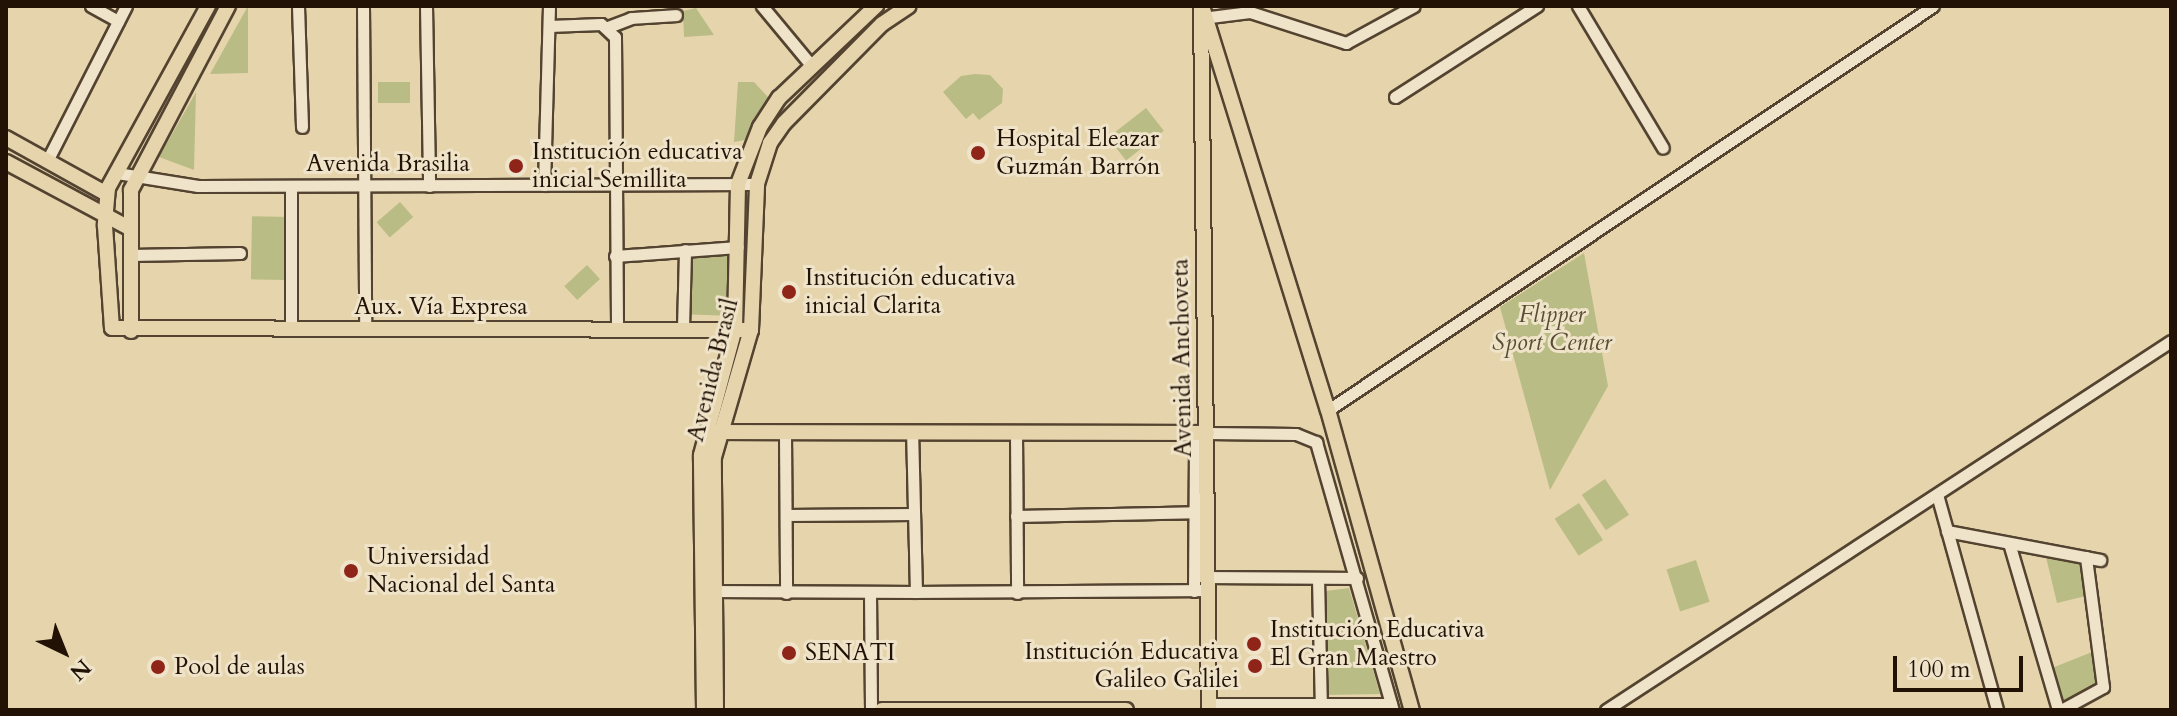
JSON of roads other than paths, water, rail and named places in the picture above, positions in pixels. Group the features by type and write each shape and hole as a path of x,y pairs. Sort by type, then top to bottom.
{"main road":[{"path":"208,6 107,194 108,319 112,328 131,331 129,228 134,184 228,6"},
{"name":"Avenida Brasil","path":"704,710 699,485 735,328 738,184 760,127 779,98 876,6"},
{"name":"Avenida Brasil","path":"716,710 712,432 751,330 757,184 770,143 794,111 882,24 909,6"},
{"path":"1204,10 1328,410 1412,710"},
{"name":"Avenida Anchoveta","path":"1204,10 1200,511 1209,707"},
{"path":"779,98 794,111"},
{"path":"6,138 107,194"},
{"path":"6,162 129,228"},
{"name":"Aux. Vía Expresa","path":"131,331 751,330"},
{"path":"712,432 1201,433"},
{"path":"882,710 1126,710"}],"street":[{"path":"91,6 118,21"},
{"path":"47,161 126,6"},
{"path":"298,6 302,127"},
{"path":"363,6 361,183 365,329"},
{"path":"426,6 429,186"},
{"path":"544,185 549,6"},
{"path":"1204,10 1250,12 1346,43 1414,6"},
{"path":"1395,97 1537,6"},
{"path":"1578,6 1663,148"},
{"path":"1328,410 1933,6"},
{"path":"767,8 811,65"},
{"path":"549,26 608,27 631,18 676,15"},
{"path":"608,27 616,49 614,184 617,328"},
{"name":"Avenida Brasilia","path":"117,173 134,184 198,186 361,183 429,186 757,184"},
{"path":"291,186 291,330"},
{"path":"615,256 738,247"},
{"path":"683,328 685,250"},
{"path":"130,255 240,253"},
{"path":"1606,710 1938,498 2171,341"},
{"path":"1016,432 1017,593"},
{"path":"912,433 916,592"},
{"path":"1201,433 1305,435 1319,448 1392,707 1209,707"},
{"path":"785,434 786,593"},
{"path":"1938,498 1997,710"},
{"path":"1016,516 1200,511"},
{"path":"786,515 914,514"},
{"path":"1947,531 2100,560"},
{"path":"2009,543 2060,710 2103,687 2086,557"},
{"path":"1318,578 1321,706"},
{"path":"713,591 1017,593 1357,578"},
{"path":"870,593 871,710"}],"place":[{"name":"Hospital Eleazar Guzmán Barrón","path":"978,153"},
{"name":"Institución educativa inicial Semillita","path":"516,166"},
{"name":"Institución educativa inicial Clarita","path":"789,292"},
{"name":"Universidad Nacional del Santa","path":"351,571"},
{"name":"Institución Educativa El Gran Maestro","path":"1254,644"},
{"name":"SENATI","path":"789,653"},
{"name":"Institución Educativa Galileo Galilei","path":"1255,666"},
{"name":"Pool de aulas","path":"158,667"}],"park label":[{"name":"Flipper Sport Center","path":"1552,329"}]}
